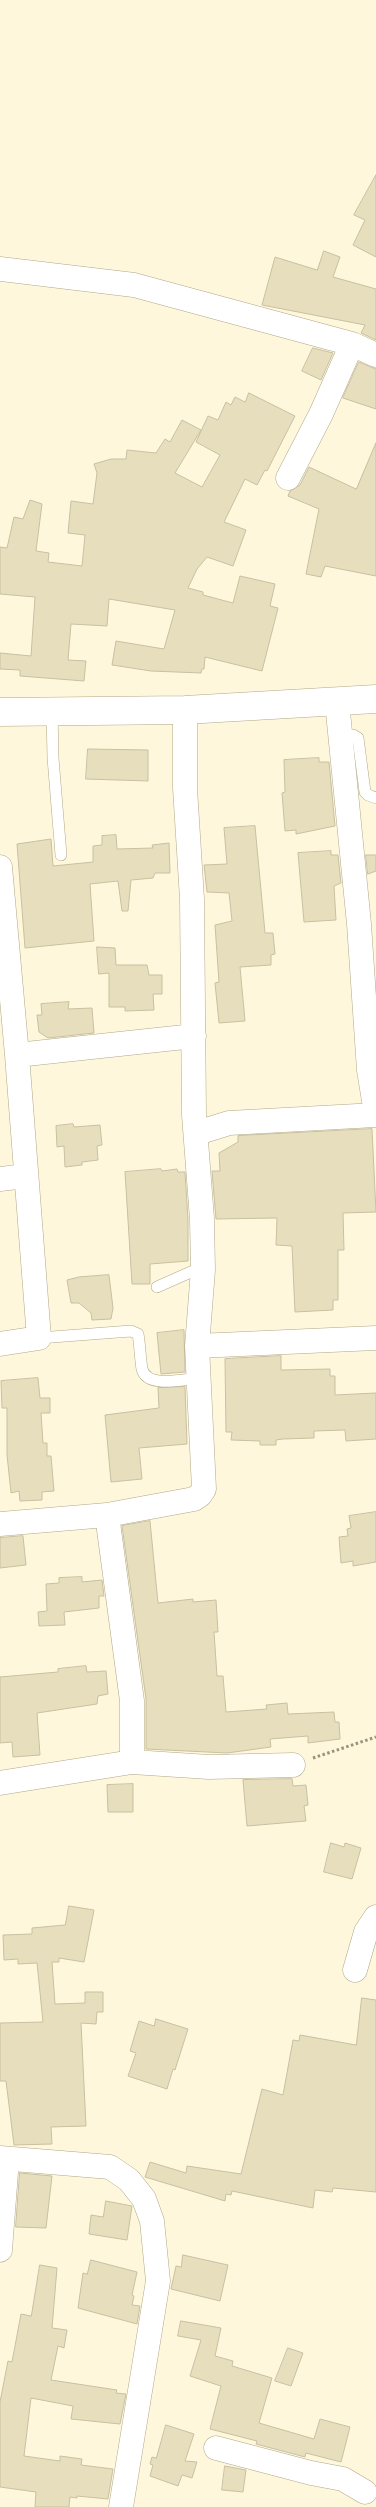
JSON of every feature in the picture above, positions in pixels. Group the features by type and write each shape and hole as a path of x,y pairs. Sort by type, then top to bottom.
{"main road":[{"path":"0,712 185,710 376,699"}],"street":[{"path":"0,269 134,285 352,344 376,355"},
{"path":"288,478 321,414 352,344"},
{"path":"197,1133 229,1123 376,1114 369,1070 359,924 342,735 337,702"},
{"path":"0,1524 107,1515 194,1499 204,1489 197,1346 203,1270 197,1133 194,1115 192,899 185,788 185,710"},
{"path":"0,867 5,988 17,1055 39,1338 0,1344"},
{"path":"17,1055 194,1036"},
{"path":"0,1179 25,1176"},
{"path":"197,1346 376,1338"},
{"path":"107,1515 132,1701 132,1762"},
{"path":"0,1784 132,1762 209,1767 293,1765"},
{"path":"355,1970 366,1932 376,1917"},
{"path":"0,2250 4,2158 110,2167 130,2180 144,2199 152,2221 158,2281 121,2507"},
{"path":"216,2448 311,2473 343,2479 363,2494"}],"lane":[{"path":"52,710 53,758 61,855"},
{"path":"342,735 353,735 358,738 365,792 376,798"},
{"path":"157,1287 192,1271 203,1270"},
{"path":"39,1338 131,1331 138,1334 142,1371 150,1379 159,1381 199,1378"}],"path":[{"path":"293,1765 376,1737"}],"building":[{"path":"376,175 376,257 353,245 365,220 354,215"},
{"path":"324,251 340,257 333,277 376,289 376,340 361,333 365,325 262,305 275,257 317,270"},
{"path":"313,348 333,353 321,380 302,371"},
{"path":"359,362 376,369 376,409 343,398"},
{"path":"249,393 295,416 267,471 265,470 257,485 245,479 224,522 246,530 233,566 207,557 197,569 188,588 203,592 203,595 233,603 240,576 275,584 270,606 278,608 262,671 205,657 204,669 202,669 201,673 151,671 112,665 116,641 164,649 175,610 109,599 107,626 71,624 68,660 86,661 84,681 20,676 20,670 0,669 0,653 31,656 35,597 0,594 0,547 7,548 14,517 23,519 30,500 42,504 36,551 49,553 48,562 82,566 85,535 68,533 71,501 93,504 97,473 94,464 111,459 126,459 127,450 156,453 165,439 170,442 182,420 201,430 175,473 202,487 220,455 196,442 208,416 218,420 226,402 231,405 235,397 245,402"},
{"path":"376,443 376,576 325,566 321,577 306,574 319,509 288,496 290,491 300,485 309,467 356,489"},
{"path":"88,749 148,750 148,781 86,779"},
{"path":"319,758 319,762 329,762 335,826 296,834 296,830 285,831 282,793 285,792 284,760"},
{"path":"255,826 265,933 273,933 275,954 271,955 271,965 240,967 245,1021 219,1023 215,983 219,982 215,925 232,921 229,893 207,892 204,865 227,864 224,828"},
{"path":"116,835 117,849 153,848 152,845 169,843 170,873 155,873 153,878 131,880 128,911 122,911 118,881 90,884 94,941 25,948 17,844 51,839 53,866 93,862 93,846 102,845 102,836"},
{"path":"331,851 331,855 338,855 341,883 334,886 336,920 304,922 298,853"},
{"path":"366,855 376,855 376,871 368,874"},
{"path":"97,947 115,948 116,965 147,965 149,975 162,975 162,994 153,994 154,1010 125,1011 125,1007 109,1007 109,973 99,974"},
{"path":"69,1002 68,1009 92,1008 94,1033 48,1038 39,1032 37,1015 42,1015 41,1004"},
{"path":"73,1124 74,1127 100,1125 102,1145 97,1146 98,1160 82,1162 82,1165 65,1167 64,1146 57,1147 56,1126"},
{"path":"372,1129 376,1212 343,1213 344,1250 338,1250 338,1300 333,1300 333,1310 295,1312 292,1246 276,1245 277,1218 216,1219 212,1171 220,1171 219,1153 238,1142 238,1136"},
{"path":"161,1169 162,1171 177,1169 178,1172 185,1172 188,1261 150,1264 150,1284 132,1284 125,1172"},
{"path":"109,1275 113,1308 111,1319 92,1320 91,1313 79,1303 71,1303 67,1280 79,1277"},
{"path":"184,1330 185,1372 161,1374 157,1333"},
{"path":"281,1356 281,1370 330,1369 330,1376 335,1376 335,1395 376,1393 376,1439 346,1441 345,1430 314,1431 314,1438 276,1440 276,1445 260,1445 260,1441 231,1440 232,1432 226,1432 225,1359"},
{"path":"38,1378 40,1398 50,1398 50,1413 41,1413 43,1443 47,1443 47,1456 51,1456 54,1491 42,1492 42,1500 20,1501 19,1491 11,1493 7,1455 7,1408 2,1408 1,1381"},
{"path":"185,1387 187,1444 139,1448 142,1479 111,1482 105,1415 159,1408 158,1388"},
{"path":"376,1512 376,1562 353,1566 353,1561 341,1563 339,1537 348,1536 347,1529 351,1528 349,1516"},
{"path":"150,1521 158,1603 193,1599 193,1602 216,1600 218,1632 214,1632 217,1676 223,1676 226,1712 267,1709 266,1705 287,1703 288,1714 334,1712 335,1722 339,1722 340,1739 308,1743 308,1736 270,1739 271,1747 227,1753 146,1749 146,1699 122,1526"},
{"path":"23,1536 26,1565 0,1568 0,1538"},
{"path":"82,1577 82,1582 102,1580 104,1596 99,1596 99,1608 64,1612 65,1625 39,1626 38,1612 47,1611 46,1584 59,1583 59,1578"},
{"path":"86,1666 87,1672 106,1671 108,1694 98,1696 97,1704 37,1713 40,1755 13,1757 12,1742 0,1743 0,1677 58,1672 58,1669"},
{"path":"292,1779 293,1786 306,1785 308,1805 304,1806 306,1821 247,1826 243,1780"},
{"path":"133,1784 133,1812 108,1812 107,1785"},
{"path":"331,1843 344,1847 345,1843 361,1848 352,1879 324,1872"},
{"path":"69,1906 94,1910 84,1962 59,1958 59,1962 52,1962 55,2004 85,2003 85,1992 103,1992 103,2012 97,2012 96,2024 81,2023 86,2126 51,2127 52,2144 14,2145 6,2081 0,2081 0,2023 43,2022 37,1963 18,1964 18,1959 4,1960 3,1935 32,1934 32,1928 65,1925"},
{"path":"362,1998 376,2000 376,2192 333,2188 332,2192 315,2190 313,2208 232,2191 231,2195 226,2194 225,2201 145,2177 150,2162 186,2173 187,2166 241,2174 262,2089 283,2095 293,2040 299,2041 300,2035 356,2045"},
{"path":"156,2019 188,2029 167,2089 128,2076 136,2053 130,2051 139,2021 154,2026"},
{"path":"20,2173 52,2176 46,2228 16,2227"},
{"path":"106,2201 132,2206 127,2240 89,2234 91,2215 103,2217"},
{"path":"183,2255 228,2265 220,2301 171,2289 176,2266 181,2267"},
{"path":"91,2260 137,2272 132,2305 140,2306 137,2324 78,2308 83,2273 87,2274"},
{"path":"40,2265 57,2268 52,2328 67,2330 64,2348 58,2346 51,2380 117,2390 116,2393 126,2394 120,2424 71,2419 73,2406 31,2398 24,2456 60,2461 60,2456 82,2459 81,2465 113,2469 108,2499 70,2497 69,2507 35,2507 36,2492 0,2487 0,2402 8,2361 12,2362 21,2314 31,2316"},
{"path":"181,2321 221,2328 215,2356 233,2361 232,2366 272,2378 259,2423 314,2439 320,2419 350,2427 341,2462 306,2453 305,2457 256,2444 257,2441 210,2429 221,2386 190,2376 201,2340 178,2336"},
{"path":"288,2348 303,2353 291,2386 275,2381"},
{"path":"166,2425 194,2434 185,2461 197,2462 192,2478 182,2475 178,2486 150,2476 153,2465 150,2464 152,2457 156,2458"},
{"path":"225,2466 246,2470 243,2492 222,2490"}]}
